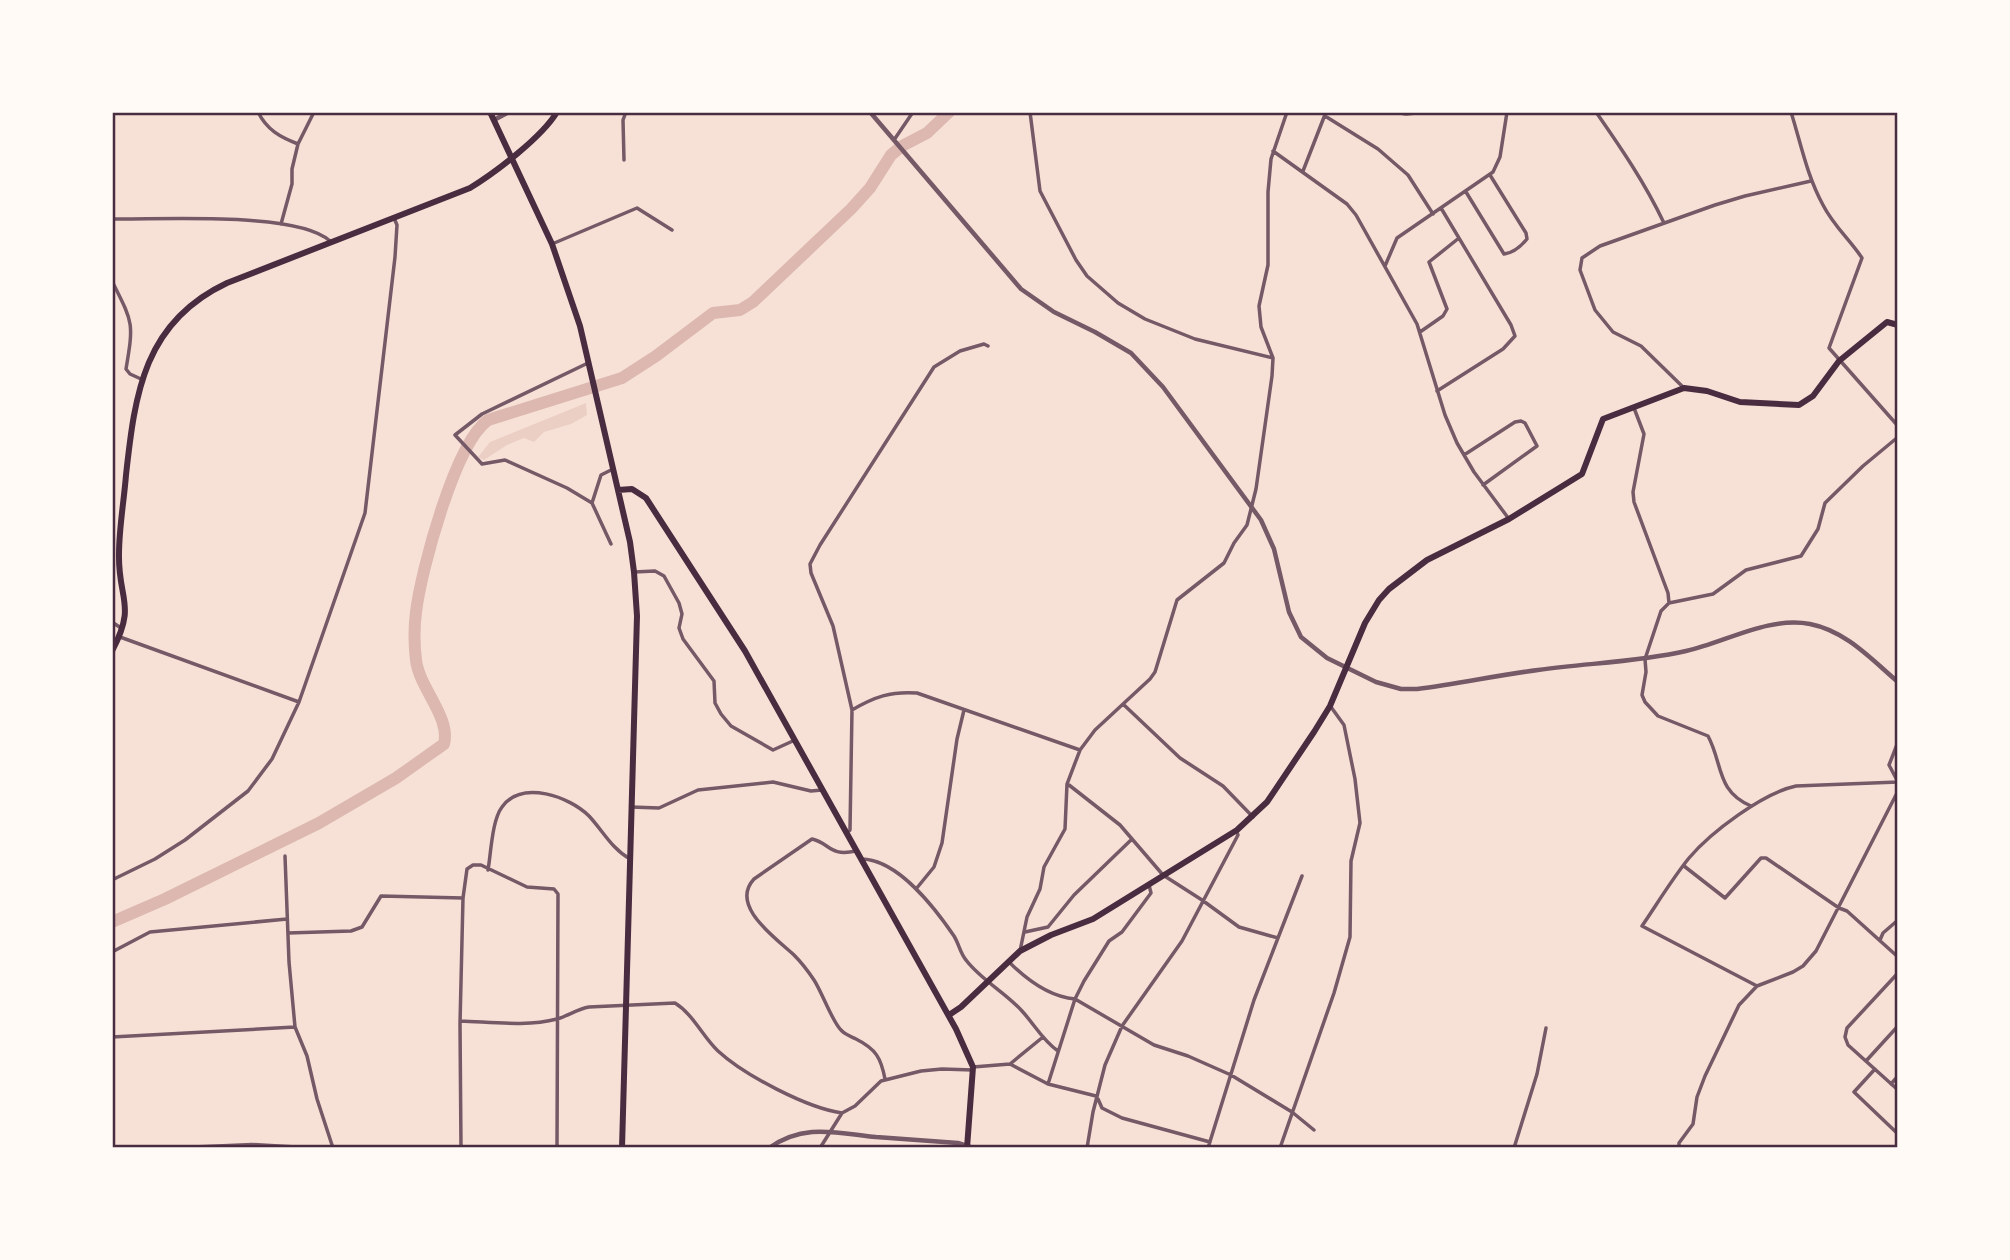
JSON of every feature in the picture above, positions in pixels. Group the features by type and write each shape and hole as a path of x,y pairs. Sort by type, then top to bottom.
{"main road":[{"path":"490,112 552,244 569,289 590,366 635,572 637,616 622,1148"},
{"path":"112,652 123,629 126,605 115,553 133,415 141,379 166,332 198,300 227,283 470,188 544,129 556,112"},
{"path":"949,1015 1020,951 1051,935 1093,919 1237,830 1253,817 1267,803 1330,706 1372,611 1389,589 1427,560 1509,519 1582,474 1603,419 1684,388 1707,391 1740,402 1798,405 1813,396 1839,361 1887,322 1898,325"},
{"path":"618,490 632,489 646,498 745,651 949,1015 973,1069 969,1147"}],"street":[{"path":"258,112 273,132 298,144"},
{"path":"281,224 292,184 292,169 298,144 314,112"},
{"path":"494,120 509,112"},
{"path":"624,160 623,120 626,112"},
{"path":"870,112 1021,289 1054,312 1114,342 1147,368 1163,387 1252,506 1268,533 1289,612 1297,630 1313,649 1376,682 1401,689 1417,689 1535,670 1645,659 1689,651 1774,625 1793,622 1825,628 1839,634 1898,682"},
{"path":"894,140 913,112"},
{"path":"1030,112 1040,191 1076,260 1096,284 1118,303 1145,318 1195,339 1273,358"},
{"path":"1020,951 1027,916 1040,889 1044,867 1065,829 1067,783 1080,750 1095,730 1150,679 1155,672 1177,600 1224,563 1247,525 1272,376 1273,358 1259,316 1268,265 1268,192 1273,150 1287,112"},
{"path":"1393,112 1427,112"},
{"path":"1385,266 1397,239 1490,175 1498,165 1507,112"},
{"path":"1596,112 1650,193 1664,223"},
{"path":"1791,112 1811,181 1836,227 1862,258 1829,348 1898,426"},
{"path":"1303,171 1325,114 1378,149 1408,175 1433,214"},
{"path":"1273,150 1352,209 1420,332 1437,391 1457,443 1483,485 1509,519"},
{"path":"1466,192 1504,254 1509,254 1524,243 1527,239 1526,233 1490,175"},
{"path":"1684,388 1641,346 1613,332 1595,310 1580,270 1582,258 1588,252 1745,195 1811,181"},
{"path":"552,244 637,208 672,230"},
{"path":"1437,391 1503,349 1515,336 1441,208"},
{"path":"112,880 186,840 248,791 272,759 299,702 365,513 393,271 397,225 394,218"},
{"path":"112,219 229,220 281,224 314,232 331,242"},
{"path":"1420,332 1443,316 1447,309 1429,262 1459,238"},
{"path":"112,281 131,323 126,369 141,379"},
{"path":"846,833 850,830 852,710 833,626 811,573 810,564 934,368 960,351 984,344 988,346"},
{"path":"590,366 482,414 455,435 482,464 505,460 567,488 592,503 611,544"},
{"path":"1633,408 1644,434 1633,492 1634,502 1668,593 1669,603"},
{"path":"1464,455 1515,422 1525,423 1537,446 1483,485"},
{"path":"1751,806 1740,801 1725,785 1714,746 1708,736 1657,716 1645,702 1642,695 1645,659 1661,611 1669,603 1713,594 1746,570 1801,556 1818,529 1825,503 1898,437"},
{"path":"592,503 601,475 613,469"},
{"path":"635,572 655,571 664,576 679,603 682,614 679,628 683,639 714,681 716,703 731,726 773,750 795,740"},
{"path":"112,622 123,629"},
{"path":"119,637 299,702"},
{"path":"852,710 883,694 916,693 1080,750"},
{"path":"1123,705 1180,758 1223,786 1253,817"},
{"path":"1280,1148 1334,992 1350,937 1350,861 1360,823 1355,779 1343,725 1330,706"},
{"path":"916,888 934,867 942,843 957,739 964,710"},
{"path":"1757,986 1642,926 1684,866 1704,844 1751,806 1784,788 1898,782 1889,765 1898,743"},
{"path":"631,807 659,808 698,790 773,782 811,791 822,790"},
{"path":"1067,783 1120,825 1163,876 1239,927 1278,938"},
{"path":"1679,1148 1679,1143 1693,1124 1697,1097 1739,1006 1757,986 1793,972 1809,961 1898,791"},
{"path":"488,870 501,807 512,798 531,793 544,792 573,805 587,815 620,853 630,859"},
{"path":"1087,1148 1096,1096 1105,1065 1122,1026 1182,941 1238,835 1237,830"},
{"path":"856,851 834,851 824,847 817,839 812,839 754,879 747,887 746,897 755,919 812,976 841,1031 870,1046 880,1055 886,1079"},
{"path":"1025,932 1048,927 1074,895 1132,839"},
{"path":"285,856 295,1027 307,1056 333,1148"},
{"path":"1684,866 1725,898 1761,859 1766,858 1847,911 1898,957"},
{"path":"860,859 870,859 890,867 916,888 955,938 963,958 1021,1010 1058,1051"},
{"path":"461,1148 463,898 467,869 473,865 481,865 527,887 554,889 558,894 557,1148"},
{"path":"1208,1148 1254,1000 1302,876"},
{"path":"1048,1084 1075,999 1084,981 1109,941 1122,932 1151,892 1149,884"},
{"path":"288,933 352,932 362,927 381,896 463,898"},
{"path":"112,952 150,932 287,919"},
{"path":"1880,940 1883,933 1898,920"},
{"path":"1048,927 1051,935"},
{"path":"1007,960 1027,980 1068,999 1075,999 1154,1045 1231,1075 1292,1112 1314,1130"},
{"path":"1898,973 1847,1028 1845,1037 1848,1045 1898,1090"},
{"path":"461,1021 528,1022 558,1019 579,1009 675,1003 718,1051 735,1064 804,1102 827,1111 842,1113"},
{"path":"1866,1061 1898,1026"},
{"path":"112,1037 295,1027"},
{"path":"1514,1148 1537,1074 1546,1028"},
{"path":"820,1148 842,1113 855,1106 886,1079 921,1071 973,1069 1010,1063 1043,1037"},
{"path":"1010,1063 1048,1084 1096,1096 1102,1108 1122,1118 1210,1142"},
{"path":"1875,1069 1854,1092 1898,1134"},
{"path":"1891,1084 1898,1076"},
{"path":"769,1148 782,1138 829,1131 969,1147"},
{"path":"181,1148 252,1145 304,1148"}],"shaded area":[{"path":"586,403 587,415 571,424 544,432 534,442 524,438 507,445 484,460 478,457 490,442"}],"waterway":[{"path":"112,922 165,899 319,823 396,778 444,744 443,723 418,671 415,618 432,539 452,480 476,433 488,420 622,378 713,313 740,310 753,302 851,209 870,188 891,155 927,133 949,112"}]}
